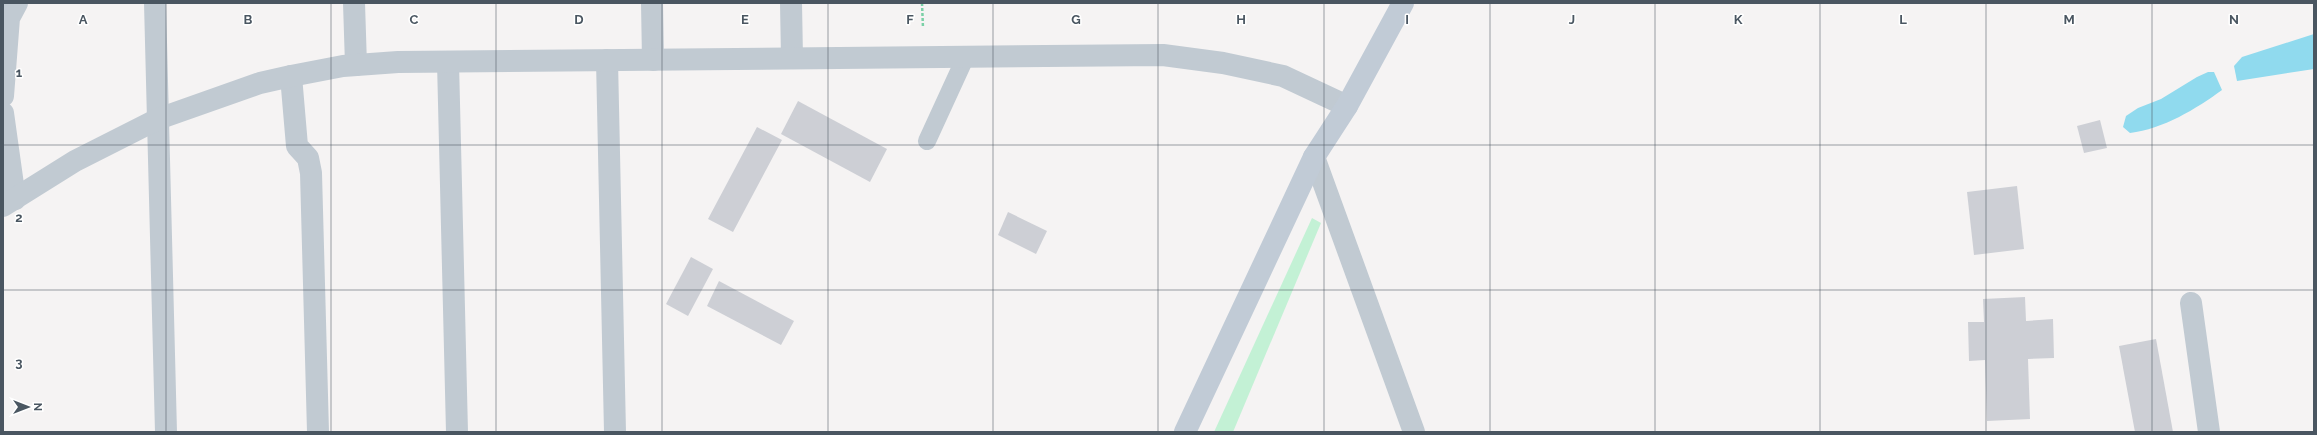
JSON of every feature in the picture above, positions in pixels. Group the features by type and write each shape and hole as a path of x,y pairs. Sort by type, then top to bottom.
{"main road":[{"path":"1185,432 1314,157 1346,106 1403,3"}],"street":[{"path":"3,96 9,18 17,3"},
{"path":"155,3 166,432"},
{"path":"354,3 356,65"},
{"path":"652,3 653,60"},
{"path":"791,3 792,58"},
{"path":"3,113 9,203 75,161 158,119 260,83 356,65 607,60 1163,55 1223,63 1284,76 1346,106"},
{"path":"607,60 615,432"},
{"path":"448,62 457,432"},
{"path":"291,76 297,146 308,158 311,173 318,432"},
{"path":"1314,157 1414,432"},
{"path":"2191,303 2209,432"}],"lane":[{"path":"927,141 966,56"}],"green space":[{"path":"1312,218 1321,223 1233,432 1214,432"}],"water":[{"path":"2314,34 2314,69 2237,81 2234,66 2242,57"},
{"path":"2208,72 2214,72 2222,90 2201,104 2167,123 2142,131 2130,133 2123,127 2126,116 2138,108 2161,99"}],"building":[{"path":"798,101 887,149 870,182 781,134"},
{"path":"2100,120 2107,148 2084,153 2077,126"},
{"path":"757,127 782,140 733,232 708,219"},
{"path":"2017,186 2024,249 1974,255 1967,192"},
{"path":"1008,212 1047,231 1036,254 998,235"},
{"path":"691,257 713,269 688,316 666,304"},
{"path":"719,281 794,321 781,345 707,306"},
{"path":"2025,297 2026,321 2053,319 2054,358 2028,359 2030,419 1987,421 1985,360 1969,361 1968,322 1984,322 1983,299"},
{"path":"2156,339 2173,432 2135,432 2119,346"}]}
